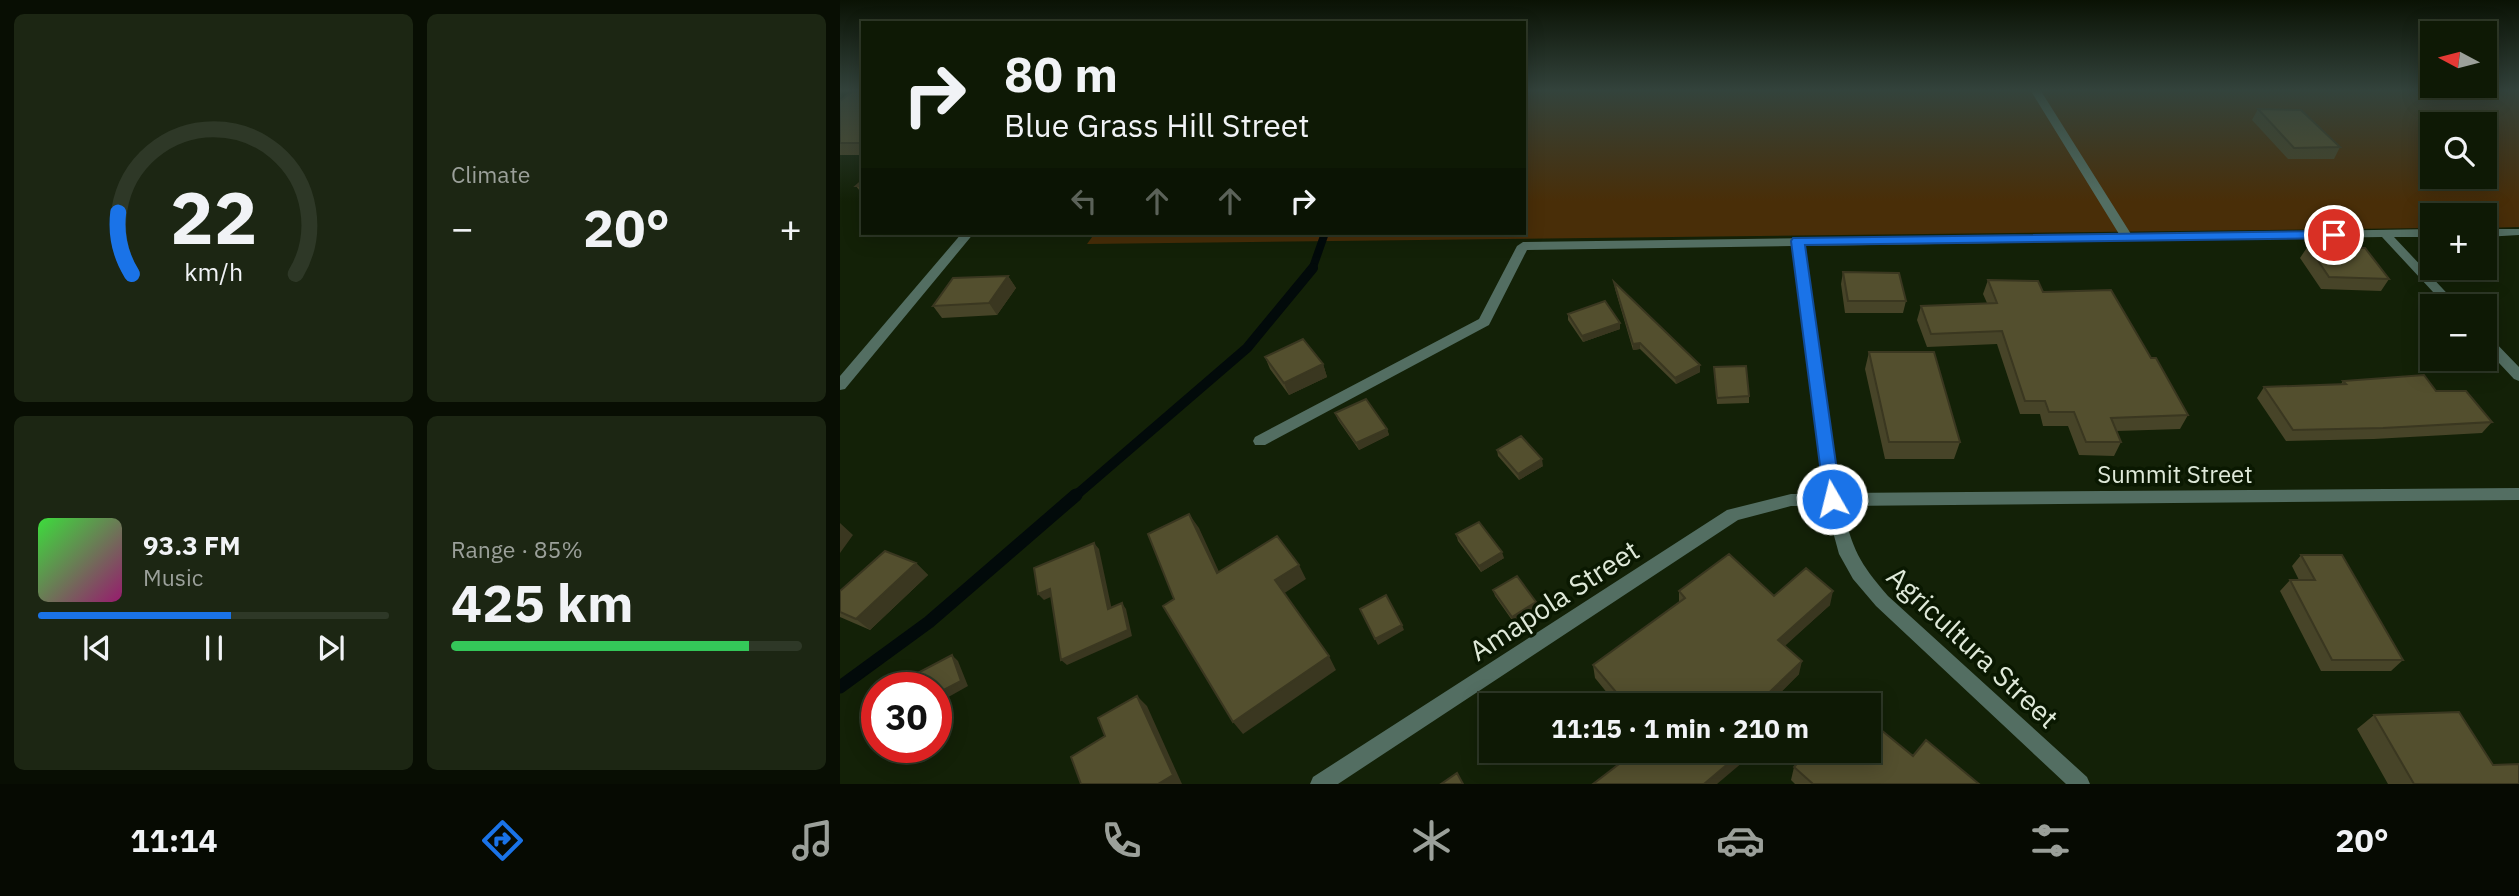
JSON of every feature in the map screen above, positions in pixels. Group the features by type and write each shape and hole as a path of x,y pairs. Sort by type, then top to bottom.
{"street":[{"path":"2059,128 2127,236"},
{"path":"2497,233 2519,232"},
{"path":"1260,441 1484,322 1523,246 2420,233"},
{"path":"2385,234 2442,294"},
{"path":"840,384 966,235"},
{"name":"Agricultura Street","path":"1797,241 1832,499 1845,549 1859,574 1882,601 2080,784"},
{"path":"2497,353 2519,376"},
{"name":"Summit Street","path":"1832,499 2519,494"},
{"name":"Amapola Street","path":"1320,784 1733,515 1791,500 1832,499"}],"shaded area":[{"path":"1526,128 2420,128 2420,189 2497,189 2497,128 2519,128 2519,227 2497,228 2497,203 2420,203 2420,228 1087,244 1094,235 1526,235"}],"building":[{"path":"840,128 861,128 861,143 840,143"},
{"path":"2275,128 2320,128 2340,147 2294,148"},
{"path":"2308,246 2365,248 2389,279 2329,277"},
{"path":"1843,272 1899,273 1906,301 1848,301"},
{"path":"1008,276 989,303 933,306 953,278"},
{"path":"1988,280 2038,281 2043,292 2111,290 2151,358 2156,358 2188,415 2111,418 2121,442 2086,442 2074,412 2049,412 2045,401 2025,401 2002,331 1931,334 1921,306 1997,303"},
{"path":"1614,282 1700,365 1675,378 1640,343 1633,344"},
{"path":"1605,301 1620,323 1582,336 1568,314"},
{"path":"1303,339 1323,364 1284,383 1265,357"},
{"path":"1869,352 1934,352 1960,442 1889,442"},
{"path":"1746,366 1749,396 1717,398 1714,367"},
{"path":"2424,375 2436,391 2466,391 2492,422 2293,430 2264,387 2346,384 2343,381"},
{"path":"1366,399 1387,429 1356,443 1335,413"},
{"path":"1521,436 1542,459 1518,474 1497,450"},
{"path":"1189,514 1217,573 1277,536 1299,565 1275,580 1329,656 1233,722 1163,606 1174,599 1148,534"},
{"path":"1479,522 1502,552 1479,566 1456,534"},
{"path":"1094,543 1108,609 1122,603 1128,630 1061,660 1050,589 1038,594 1034,568"},
{"path":"885,551 916,563 856,619 840,612 840,591"},
{"path":"1729,554 1774,596 1806,568 1833,591 1778,640 1802,661 1769,693 1617,693 1593,665 1685,598 1679,591"},
{"path":"2301,555 2342,555 2403,660 2332,660 2290,580 2315,580"},
{"path":"1517,576 1536,602 1512,617 1493,590"},
{"path":"1386,595 1402,625 1375,639 1360,609"},
{"path":"952,655 961,681 952,686 952,672 920,672"},
{"path":"1137,696 1173,775 1158,784 1081,784 1071,757 1105,736 1098,718"},
{"path":"2459,712 2493,765 2519,764 2519,784 2414,784 2374,715"},
{"path":"1881,730 1913,756 1926,740 1979,784 1813,784 1794,767 1798,763 1881,763"},
{"path":"1620,763 1729,763 1704,784 1593,784"},
{"path":"1457,773 1463,784 1441,784"}],"waterway":[{"path":"1312,269 1324,235"},
{"path":"1074,497 1247,348 1312,269"},
{"path":"840,687 929,622 1076,495"}],"route":[{"path":"1832,499 1797,241 2334,235"}]}
